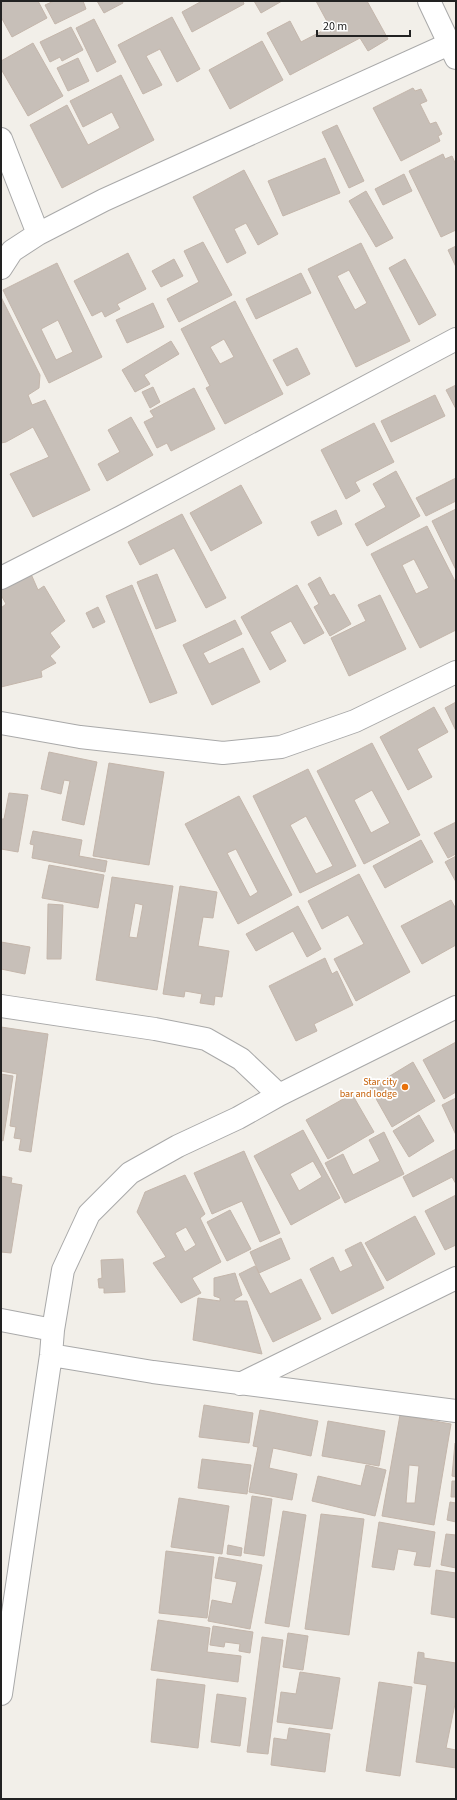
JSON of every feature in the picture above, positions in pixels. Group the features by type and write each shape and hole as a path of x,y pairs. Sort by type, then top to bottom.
{"street":[{"path":"1,268 12,252 38,234 104,200 453,51 429,1"},
{"path":"1,139 38,234"},
{"path":"1,578 121,517 456,339"},
{"path":"1,724 80,737 223,753 281,747 355,721 456,672"},
{"path":"1,1006 155,1029 206,1039 241,1059 279,1095"},
{"path":"1,1694 51,1355 53,1330 63,1270 88,1214 130,1174 178,1146 238,1118 279,1095 456,1007"},
{"path":"240,1384 456,1278"},
{"path":"1,1320 53,1330"},
{"path":"51,1355 153,1372 456,1411"}],"building":[{"path":"1,1 38,1 47,18 12,37 1,17"},
{"path":"54,1 83,1 86,9 55,24 45,5"},
{"path":"97,1 122,1 123,3 104,13"},
{"path":"202,1 243,1 244,4 192,32 182,12"},
{"path":"254,1 282,1 261,13"},
{"path":"316,1 367,1 388,39 368,51 360,38 290,75 267,33 290,21 301,42 330,27"},
{"path":"172,17 200,69 177,82 160,49 146,56 162,85 143,94 118,45"},
{"path":"94,19 116,62 97,72 76,28"},
{"path":"71,27 83,50 62,61 60,57 50,62 40,42"},
{"path":"262,41 283,80 230,109 209,70"},
{"path":"33,43 63,96 28,116 1,69 1,61"},
{"path":"78,58 89,81 68,91 57,68"},
{"path":"121,75 154,140 62,188 30,125 67,105 88,145 120,128 112,112 83,127 70,101"},
{"path":"413,88 415,91 421,89 427,101 420,104 430,124 436,122 442,134 438,136 440,141 401,161 373,108"},
{"path":"337,125 364,181 349,188 322,132"},
{"path":"443,154 445,159 452,156 456,165 456,230 441,237 409,171"},
{"path":"325,158 340,193 283,216 268,181"},
{"path":"244,170 278,234 258,245 246,223 234,229 246,253 227,263 193,197"},
{"path":"404,174 412,191 383,205 375,189"},
{"path":"366,191 393,238 376,247 349,201"},
{"path":"203,242 232,295 179,322 167,299 199,282 184,251"},
{"path":"361,243 410,341 356,367 308,269","holes":["349,270 367,303 355,310 337,276"]},
{"path":"456,246 456,267 448,250"},
{"path":"128,253 146,289 117,304 120,309 105,317 102,311 92,316 74,281"},
{"path":"174,259 183,276 161,287 152,271"},
{"path":"405,259 436,315 419,325 389,268"},
{"path":"57,263 102,357 49,383 3,290","holes":["58,320 73,352 56,360 41,329"]},
{"path":"301,273 311,293 256,319 246,299"},
{"path":"1,297 40,375 39,388 28,395 32,405 45,400 90,490 33,517 10,474 49,457 33,427 6,442 1,443"},
{"path":"235,301 283,394 225,424 206,388 210,386 181,329","holes":["224,339 234,357 220,364 210,347"]},
{"path":"153,303 164,327 127,343 116,320"},
{"path":"171,341 179,354 144,375 150,384 135,392 122,370"},
{"path":"297,348 310,374 287,386 273,360"},
{"path":"456,385 456,409 446,390"},
{"path":"153,387 160,402 150,408 142,392"},
{"path":"194,388 215,429 171,451 167,443 157,448 144,422 154,417 150,411"},
{"path":"435,395 445,416 391,442 381,421"},
{"path":"131,417 153,455 107,481 98,464 120,452 108,430"},
{"path":"374,423 394,462 355,482 360,491 346,499 321,450"},
{"path":"396,471 420,516 367,546 355,524 386,507 373,484"},
{"path":"456,478 456,501 426,516 416,498"},
{"path":"241,485 262,523 211,551 190,513"},
{"path":"456,509 456,570 432,521"},
{"path":"336,510 342,524 318,536 311,522"},
{"path":"182,514 226,598 206,608 174,548 140,565 128,542"},
{"path":"427,526 456,583 456,630 420,648 371,554","holes":["414,559 429,588 416,594 402,565"]},
{"path":"31,574 38,590 44,586 65,621 50,633 60,647 50,656 56,663 41,671 42,677 1,687 1,608 6,604 1,595 1,590"},
{"path":"157,574 176,621 156,629 137,582"},
{"path":"320,577 330,596 334,594 351,624 330,636 314,607 319,604 308,584"},
{"path":"132,585 177,693 150,703 106,596"},
{"path":"297,585 324,633 304,644 291,621 270,632 286,661 270,670 241,617"},
{"path":"380,595 406,649 349,676 331,638 366,621 358,605"},
{"path":"98,607 105,622 93,628 86,613"},
{"path":"235,620 242,634 203,653 209,664 243,648 260,682 212,705 183,645"},
{"path":"456,702 456,731 445,708"},
{"path":"434,707 448,732 417,749 432,777 408,790 380,737"},
{"path":"372,743 420,835 364,864 317,771","holes":["372,790 390,823 371,833 354,800"]},
{"path":"49,752 97,762 84,825 62,820 70,781 64,780 61,794 41,789"},
{"path":"109,763 164,772 149,865 93,856"},
{"path":"308,769 356,866 300,893 253,796","holes":["306,816 333,866 316,874 290,825"]},
{"path":"9,793 28,795 18,852 1,849 1,819 4,819"},
{"path":"239,796 292,895 238,924 185,824","holes":["236,849 258,892 250,897 227,853"]},
{"path":"456,822 456,854 448,858 434,833"},
{"path":"33,831 82,840 79,856 107,861 105,872 32,858 34,845 30,844"},
{"path":"421,840 433,862 385,888 373,866"},
{"path":"456,856 456,882 445,862"},
{"path":"49,865 104,875 98,908 42,898"},
{"path":"359,874 410,972 356,1001 334,959 364,944 348,915 322,929 308,901"},
{"path":"112,877 173,886 157,990 96,980","holes":["135,903 143,905 137,938 129,937"]},
{"path":"180,886 217,892 213,918 203,917 198,946 229,951 222,997 215,996 214,1005 200,1003 202,994 185,991 184,997 163,994"},
{"path":"451,900 456,909 456,945 422,964 401,926"},
{"path":"48,904 63,905 61,959 47,959"},
{"path":"298,906 321,949 307,957 293,931 256,951 246,934"},
{"path":"1,942 30,947 25,974 1,969"},
{"path":"325,958 332,974 337,971 353,1005 314,1024 317,1031 296,1041 269,986"},
{"path":"1,1027 48,1034 31,1152 19,1150 21,1139 14,1138 16,1127 10,1126 17,1074 1,1071"},
{"path":"456,1042 456,1092 444,1099 423,1060"},
{"path":"413,1062 435,1101 392,1127 370,1088"},
{"path":"1,1074 13,1076 3,1141 1,1140"},
{"path":"352,1094 374,1132 328,1159 306,1120"},
{"path":"456,1098 456,1135 442,1105"},
{"path":"419,1115 434,1141 409,1157 393,1131"},
{"path":"303,1130 340,1198 291,1225 254,1156","holes":["313,1161 322,1177 299,1191 290,1174"]},
{"path":"384,1132 404,1174 345,1203 325,1163 343,1154 353,1175 380,1161 369,1140"},
{"path":"456,1149 456,1184 452,1177 413,1197 403,1177"},
{"path":"244,1151 280,1233 260,1242 242,1201 212,1214 194,1173"},
{"path":"185,1175 205,1214 200,1218 221,1262 192,1278 201,1293 181,1303 153,1263 166,1257 137,1212 145,1192","holes":["186,1227 196,1245 185,1252 175,1233"]},
{"path":"1,1176 12,1178 11,1183 22,1185 11,1253 1,1252"},
{"path":"456,1195 456,1245 445,1250 425,1211"},
{"path":"230,1210 251,1249 227,1261 207,1222"},
{"path":"415,1216 435,1254 387,1281 365,1243"},
{"path":"281,1238 290,1259 259,1273 250,1252"},
{"path":"361,1242 384,1288 332,1314 310,1269 333,1257 340,1272 353,1266 345,1250"},
{"path":"123,1259 125,1292 104,1293 104,1288 99,1288 98,1279 102,1278 101,1260"},
{"path":"255,1266 270,1294 301,1279 321,1319 273,1342 239,1274"},
{"path":"235,1273 242,1295 234,1301 247,1301 262,1354 193,1340 198,1298 220,1301 220,1298 214,1296 214,1278"},
{"path":"204,1405 253,1413 249,1443 199,1437"},
{"path":"260,1410 318,1421 311,1456 273,1448 269,1468 297,1474 292,1500 249,1492 258,1447 253,1446"},
{"path":"400,1415 451,1424 434,1525 382,1516","holes":["409,1465 419,1466 415,1503 406,1503"]},
{"path":"328,1421 385,1431 379,1466 322,1456"},
{"path":"456,1443 456,1477 452,1476"},
{"path":"202,1459 251,1465 247,1494 198,1488"},
{"path":"366,1465 386,1470 375,1516 312,1501 318,1476 361,1486"},
{"path":"452,1481 456,1481 456,1497 451,1497"},
{"path":"252,1496 272,1499 264,1556 244,1553"},
{"path":"179,1498 229,1506 222,1554 171,1547"},
{"path":"450,1502 456,1503 456,1522 447,1520"},
{"path":"283,1511 306,1515 289,1627 265,1623"},
{"path":"321,1514 364,1519 349,1635 305,1629"},
{"path":"379,1522 435,1532 430,1567 414,1565 417,1552 398,1549 394,1570 372,1567"},
{"path":"446,1534 456,1535 456,1568 441,1565"},
{"path":"228,1545 242,1548 241,1556 227,1554"},
{"path":"166,1551 214,1557 207,1618 159,1613"},
{"path":"219,1557 262,1565 250,1629 208,1621 212,1600 232,1604 237,1582 215,1578"},
{"path":"436,1570 456,1573 456,1618 431,1614"},
{"path":"158,1620 210,1628 207,1652 241,1656 238,1682 151,1670"},
{"path":"213,1626 253,1632 250,1653 239,1651 240,1644 225,1642 224,1647 210,1645"},
{"path":"288,1633 308,1636 303,1670 283,1667"},
{"path":"262,1637 283,1640 268,1754 247,1752"},
{"path":"418,1652 424,1653 424,1658 456,1663 456,1699 446,1748 456,1750 456,1768 416,1762 427,1685 414,1683"},
{"path":"300,1672 340,1678 332,1729 277,1722 281,1692 296,1694"},
{"path":"157,1679 205,1685 198,1748 151,1742"},
{"path":"379,1682 412,1687 400,1776 366,1771"},
{"path":"217,1694 246,1698 240,1746 211,1742"},
{"path":"289,1728 330,1734 325,1772 271,1765 274,1738 287,1740"}],"place":[{"name":"Star city bar and lodge","path":"405,1087"}]}
